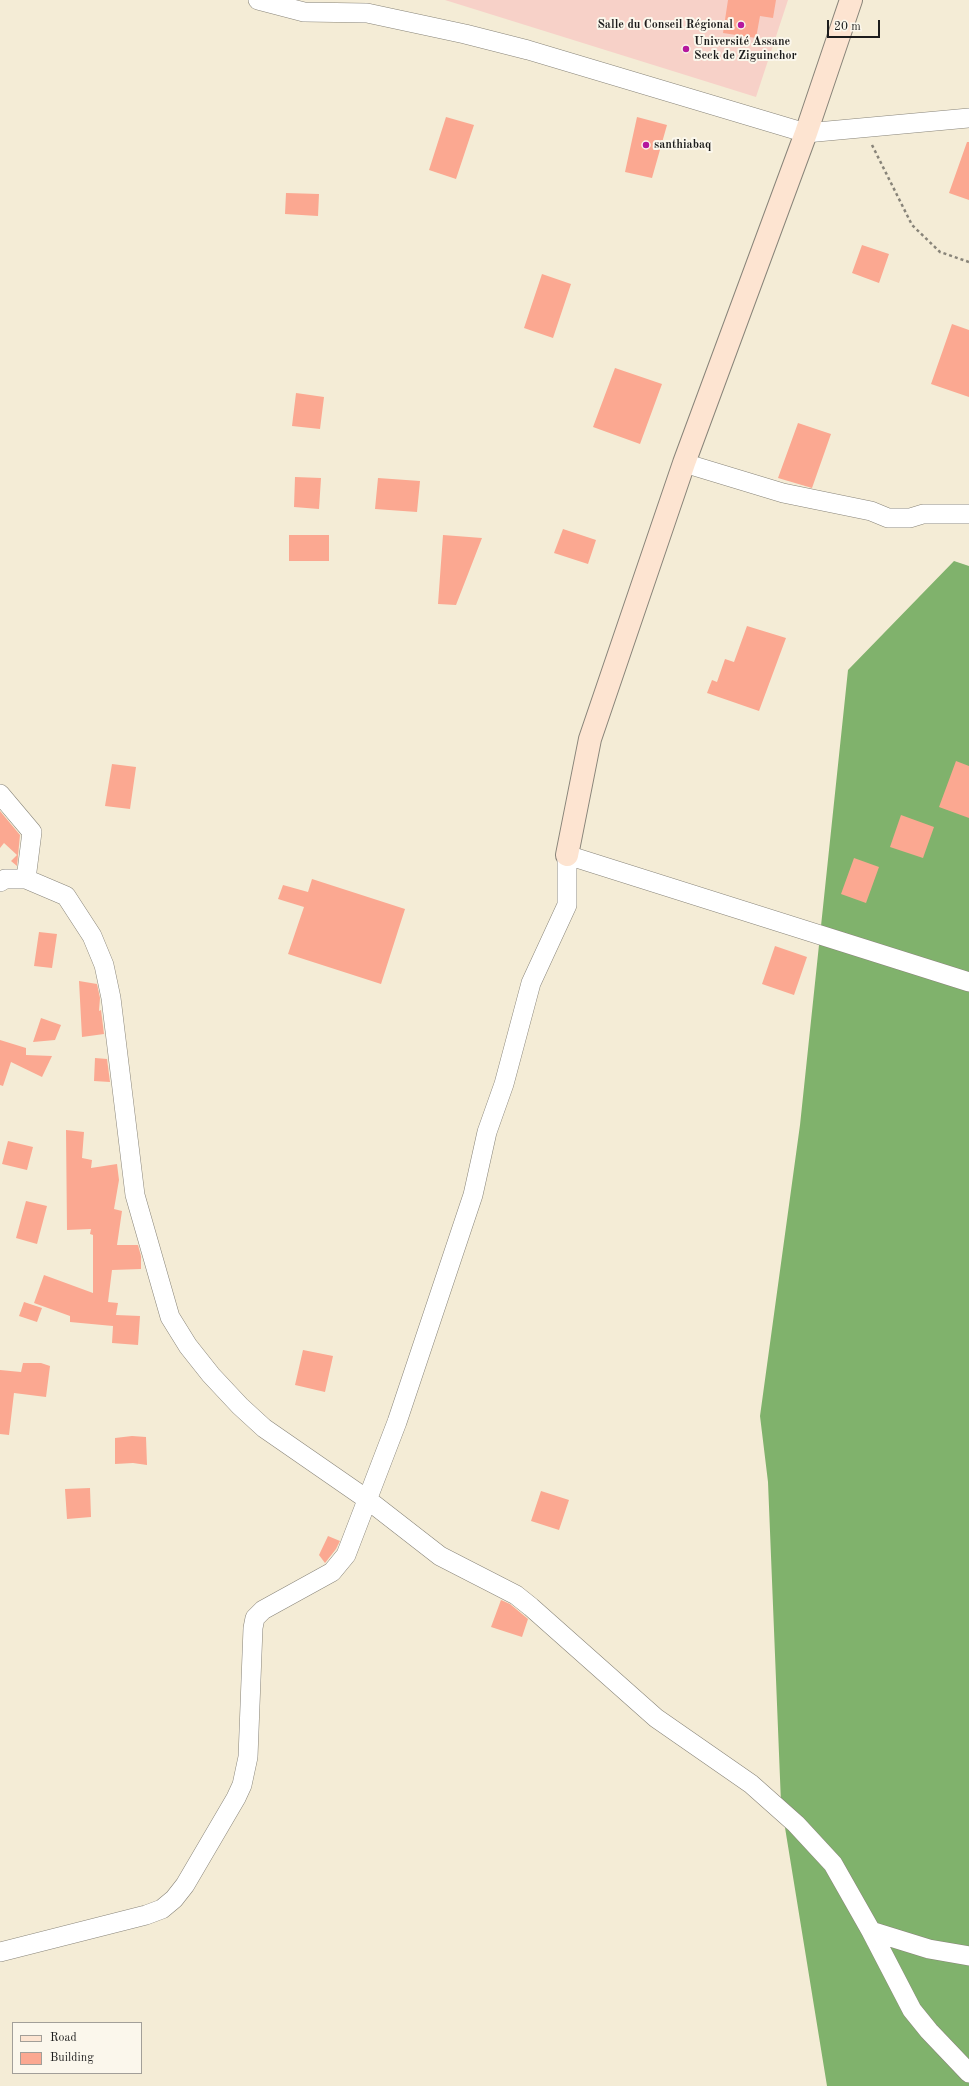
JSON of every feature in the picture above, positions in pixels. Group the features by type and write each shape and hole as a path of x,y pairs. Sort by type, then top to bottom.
{"street":[{"path":"258,0 304,12 367,13 465,34 528,50 806,134 864,129 900,123 969,118"},
{"path":"0,1952 146,1915 162,1909 174,1899 185,1885 236,1798 246,1772 248,1758 253,1628 256,1618 263,1610 332,1572 346,1555 397,1422 473,1195 487,1132 504,1084 531,983 567,905 567,855 590,739 684,463 806,134 850,0"},
{"path":"684,463 782,493 871,511 888,518 899,519 924,514 969,514"},
{"path":"0,794 32,832 26,879"},
{"path":"567,855 969,982"},
{"path":"0,882 5,878 26,879 66,896 92,936 104,965 111,998 135,1195 170,1317 188,1346 206,1370 240,1406 264,1428 368,1500 440,1556 516,1596 531,1607 656,1718 751,1784 796,1824 833,1864 871,1931 912,2010 929,2032 969,2073"},
{"path":"871,1931 929,1948 969,1956"}],"path":[{"path":"864,129 912,225 940,252 969,262"}],"shaded area":[{"name":"Université Assane Seck de Ziguinchor","path":"445,0 788,0 756,97"}],"green space":[{"path":"954,561 969,566 969,2086 827,2086 781,1803 768,1482 760,1416 800,1125 848,670"}],"building":[{"name":"Salle du Conseil Régional","path":"728,0 776,0 773,18 760,16 756,38 723,33"},
{"path":"446,117 474,125 456,179 429,170"},
{"name":"santhiabaq","path":"637,117 667,125 652,178 625,172"},
{"path":"967,142 969,142 969,200 949,193"},
{"path":"286,193 319,194 318,216 285,214"},
{"path":"862,245 889,254 879,283 852,273"},
{"path":"542,274 571,284 553,338 524,328"},
{"path":"952,324 969,330 969,397 931,384"},
{"path":"615,368 662,384 640,444 593,427"},
{"path":"296,393 324,397 320,429 292,426"},
{"path":"798,423 831,434 812,488 778,478"},
{"path":"295,477 321,478 319,509 294,507"},
{"path":"378,478 420,481 417,512 375,509"},
{"path":"563,529 596,540 588,564 554,553"},
{"path":"289,535 329,535 329,561 289,561"},
{"path":"443,535 482,538 456,605 438,604"},
{"path":"747,626 786,638 759,711 707,693 712,680 717,682 725,659 734,662"},
{"path":"956,761 969,766 969,818 939,807"},
{"path":"112,764 136,767 130,809 105,806"},
{"path":"0,811 20,835 17,866 11,861 17,855 4,843 0,848"},
{"path":"901,815 934,827 923,858 890,847"},
{"path":"854,858 879,867 866,903 841,894"},
{"path":"312,879 405,909 381,984 288,954 304,907 278,899 283,885 308,892"},
{"path":"39,932 57,934 52,968 34,966"},
{"path":"775,946 807,957 794,995 762,984"},
{"path":"79,981 97,984 100,998 99,1011 101,1010 104,1034 82,1037"},
{"path":"41,1018 61,1025 55,1040 33,1042"},
{"path":"0,1040 26,1048 26,1055 52,1056 42,1077 11,1062 3,1086 0,1085"},
{"path":"95,1058 107,1059 110,1082 94,1081"},
{"path":"66,1130 84,1132 82,1158 92,1160 91,1168 117,1164 119,1180 114,1209 122,1211 117,1245 138,1245 141,1256 141,1269 112,1270 108,1302 118,1303 116,1315 140,1316 138,1345 112,1343 113,1326 70,1322 70,1316 34,1303 44,1275 93,1293 93,1235 90,1234 91,1229 67,1230"},
{"path":"8,1141 33,1147 27,1170 2,1164"},
{"path":"26,1201 47,1206 37,1244 16,1238"},
{"path":"24,1302 42,1308 37,1322 19,1316"},
{"path":"303,1350 333,1356 325,1392 295,1385"},
{"path":"23,1363 41,1363 50,1366 46,1397 14,1393 9,1435 0,1434 0,1370 21,1372"},
{"path":"132,1436 146,1437 147,1465 133,1463 115,1464 115,1438"},
{"path":"90,1488 91,1517 67,1519 65,1489"},
{"path":"541,1491 569,1500 559,1530 531,1521"},
{"path":"328,1536 340,1541 336,1549 325,1563 319,1555"},
{"path":"501,1600 510,1604 528,1619 522,1637 491,1627"}],"place":[{"name":"Salle du Conseil Régional","path":"741,25"},
{"name":"Université Assane Seck de Ziguinchor","path":"686,49"},
{"name":"santhiabaq","path":"646,145"}]}
